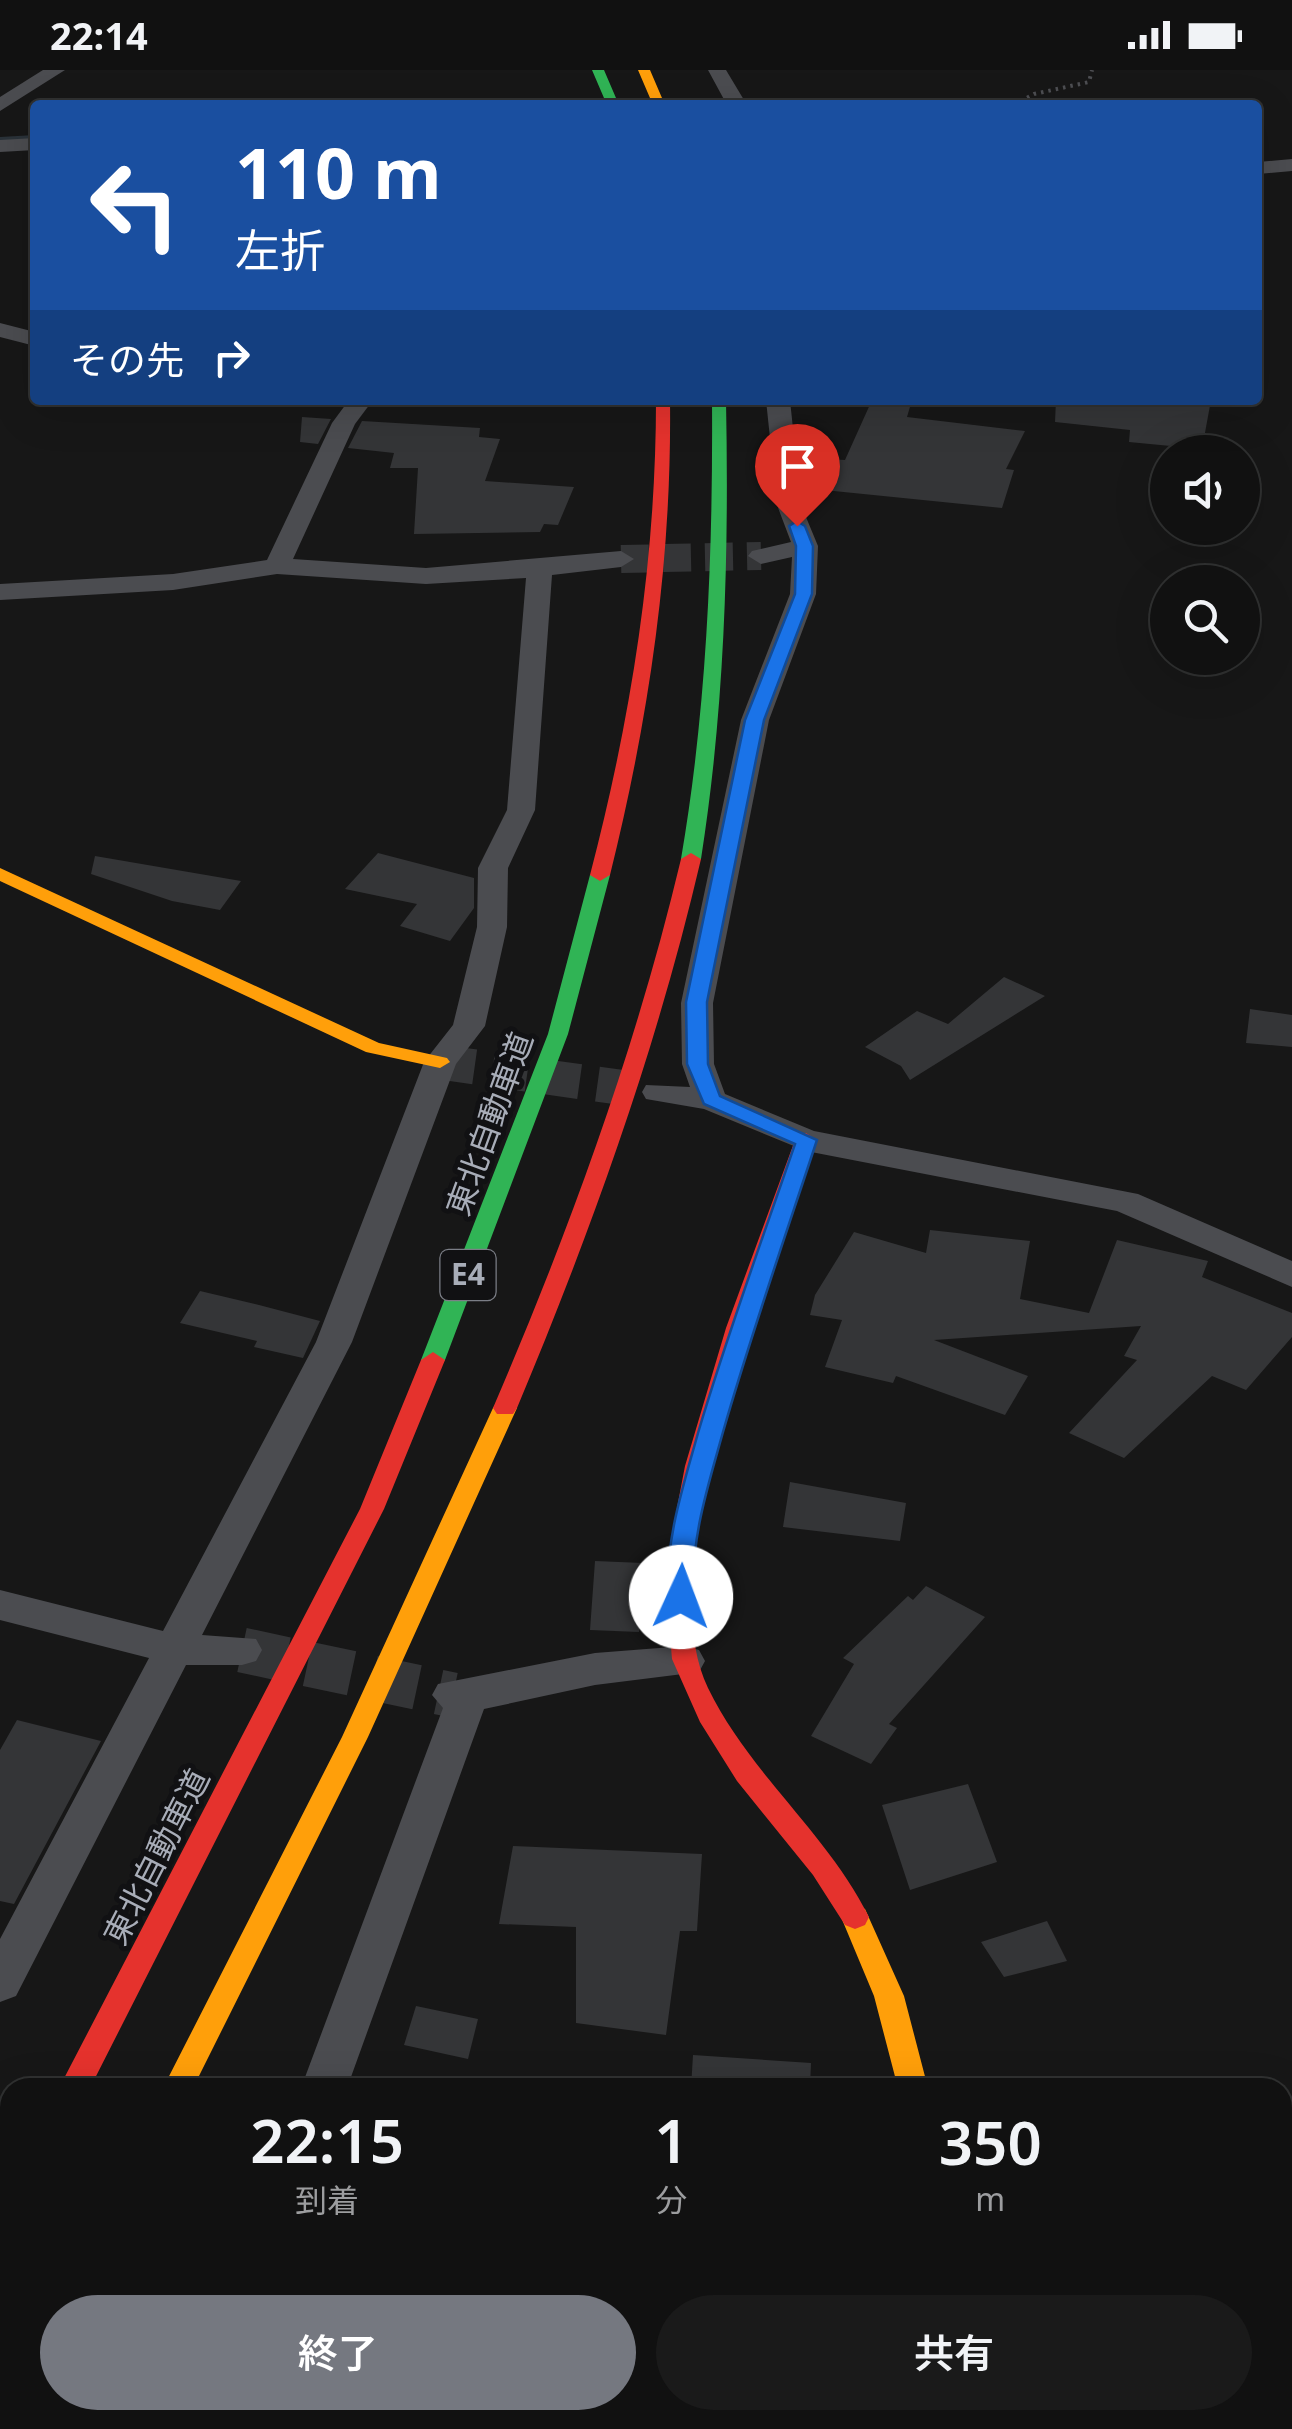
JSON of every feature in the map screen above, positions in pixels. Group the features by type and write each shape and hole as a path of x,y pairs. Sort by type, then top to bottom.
{"main road":[{"path":"598,70 611,100"},
{"path":"644,70 657,100"},
{"name":"東北自動車道","path":"79,2078 372,1508 481,1242 558,1034 611,836 649,634 666,470 663,405"},
{"path":"183,2078 296,1857 472,1492 568,1258 640,1044 691,859 718,669 719,405"},
{"path":"0,874 372,1048 440,1062"},
{"path":"806,1140 725,1382 692,1498 679,1564 685,1661 743,1776 850,1907 906,2045 911,2078"}],"street":[{"path":"0,105 56,70"},
{"path":"717,70 734,100"},
{"path":"0,146 30,144"},
{"path":"1262,168 1292,165"},
{"path":"0,330 30,338"},
{"path":"277,566 344,422 358,405"},
{"path":"711,1100 698,1064 697,1002 754,720 804,594 804,546 789,505 779,405"},
{"path":"761,556 804,546"},
{"path":"0,592 173,582 277,566 426,576 540,570 621,558"},
{"path":"0,1983 334,1342 440,1062 469,1026 492,927 493,868 521,810 540,570"},
{"path":"658,1092 711,1100 806,1140 1126,1202 1285,1260"},
{"path":"0,1604 176,1650 242,1650"},
{"path":"327,2078 461,1696 595,1669 685,1661"}],"path":[{"path":"1023,100 1089,82 1092,70"}],"building":[{"path":"870,405 911,405 907,417 1025,431 1006,469 1014,470 1002,508 804,488 812,458 845,460"},
{"path":"1056,405 1210,405 1205,435 1150,435 1150,444 1129,442 1130,430 1055,422"},
{"path":"302,417 331,419 318,444 300,442"},
{"path":"362,421 480,428 479,437 500,439 485,481 574,487 558,525 544,524 540,532 414,534 418,468 390,468 394,453 348,448"},
{"path":"378,853 474,878 474,908 450,941 400,926 417,904 345,889"},
{"path":"95,856 241,881 220,910 172,901 91,874"},
{"path":"1004,977 1045,996 910,1080 901,1066 865,1047 917,1011 948,1024"},
{"path":"1250,1009 1292,1015 1292,1047 1246,1043"},
{"path":"930,1230 1030,1241 1020,1299 1089,1313 1117,1240 1208,1261 1202,1277 1292,1313 1292,1337 1246,1390 1212,1376 1124,1458 1069,1433 1137,1360 1124,1356 1141,1326 934,1340 1028,1376 1005,1415 896,1376 893,1383 825,1367 842,1320 810,1315 815,1295 854,1232 926,1253"},
{"path":"200,1291 320,1321 303,1358 254,1347 257,1341 180,1323"},
{"path":"790,1482 906,1503 900,1541 783,1527"},
{"path":"595,1561 643,1563 639,1632 590,1630"},
{"path":"926,1586 985,1617 889,1724 897,1728 871,1764 811,1736 854,1664 843,1658 908,1596 913,1600"},
{"path":"17,1720 101,1741 14,1904 0,1901 0,1750"},
{"path":"968,1784 997,1862 910,1890 882,1805"},
{"path":"513,1846 702,1854 697,1931 680,1931 666,2035 576,2023 576,1927 499,1924"},
{"path":"1047,1921 1067,1961 1004,1977 981,1942"},
{"path":"416,2006 478,2019 468,2059 404,2045"},
{"path":"693,2055 811,2063 810,2078 692,2078"}],"waterway":[{"path":"0,140 30,138"}],"tunnel":[{"path":"621,559 761,556"},
{"path":"440,1062 647,1091"},
{"path":"242,1650 453,1695"}],"traffic: fast":[{"path":"598,70 611,100"},
{"path":"691,859 708,744 717,630 719,405"},
{"path":"433,1360 558,1034 600,875"}],"traffic: slow":[{"path":"644,70 657,100"},
{"path":"0,874 373,1048 440,1062"},
{"path":"183,2078 355,1737 505,1408"},
{"path":"855,1917 889,1996 910,2078"}],"traffic: jam":[{"path":"600,875 628,759 649,640 661,519 663,405"},
{"path":"505,1408 611,1138 655,999 691,859"},
{"path":"806,1140 738,1328 697,1466 684,1534 680,1599 687,1667 713,1722 747,1774 823,1867 855,1917"},
{"path":"79,2078 372,1509 433,1360"}],"route":[{"path":"681,1597 679,1564 692,1498 725,1382 806,1140 711,1100 698,1064 697,1002 754,720 804,594 804,546 797,526"}]}
